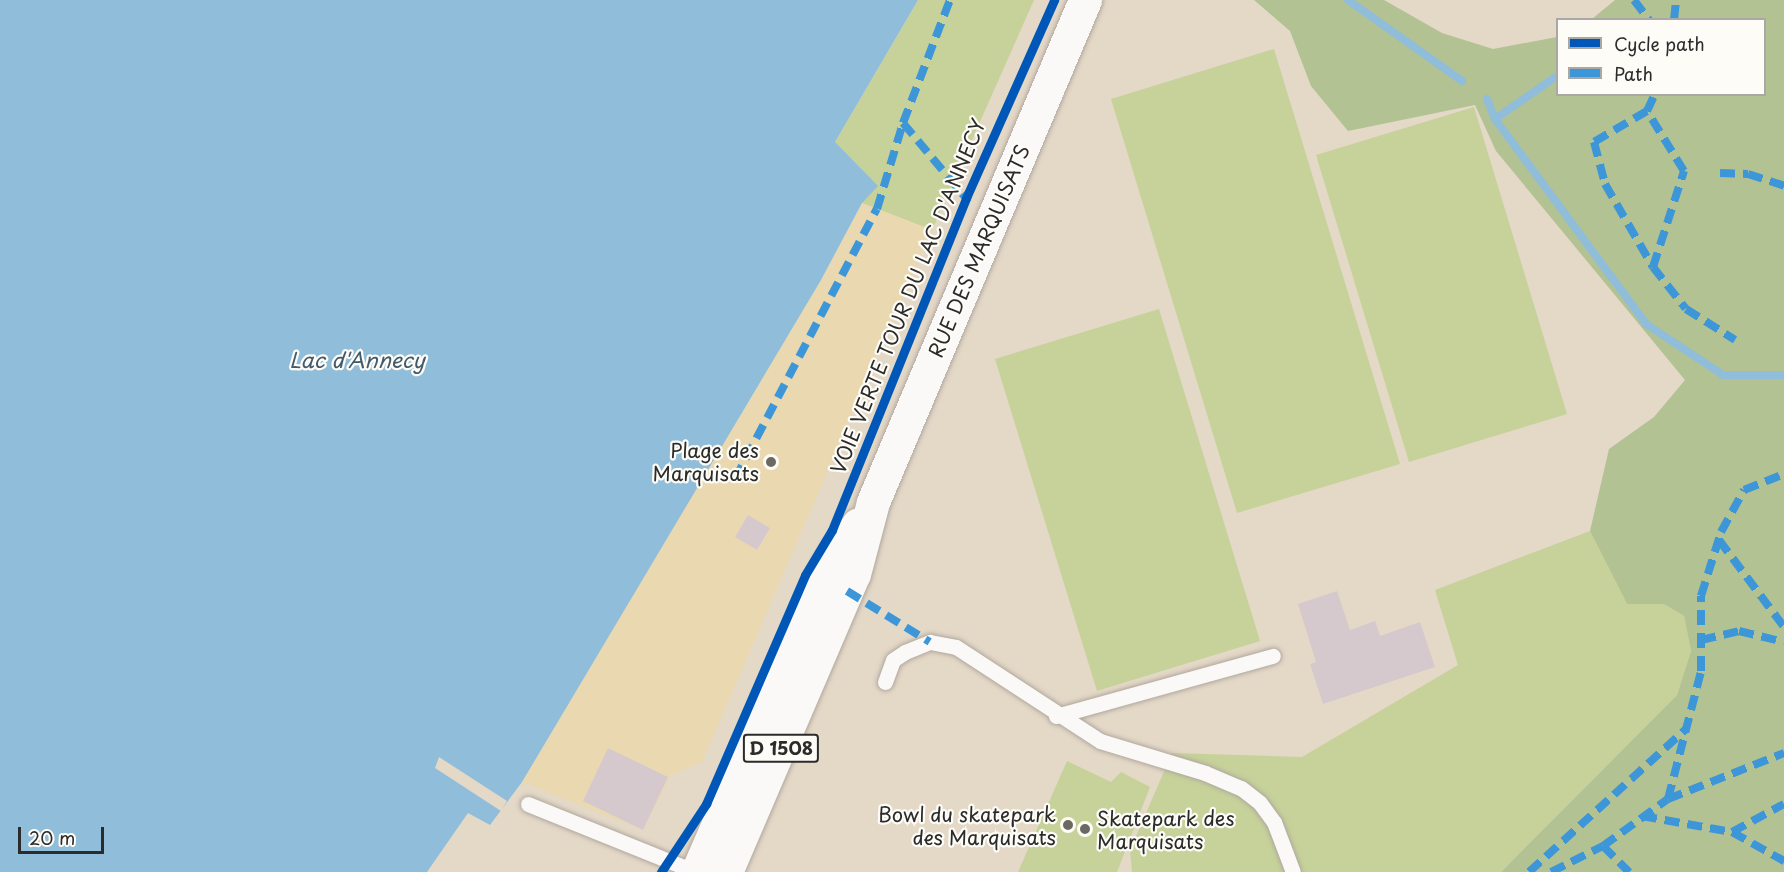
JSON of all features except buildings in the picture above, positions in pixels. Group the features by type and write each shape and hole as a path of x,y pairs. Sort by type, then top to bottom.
{"main road":[{"name":"RUE DES MARQUISATS","path":"726,872 817,655 854,574 873,502 1085,0"},
{"name":"RUE DES MARQUISATS","path":"697,872 817,655"}],"lane":[{"path":"885,682 893,660 930,642 956,647 1056,716 1100,741 1205,773 1241,788 1260,803 1274,822 1293,872"},
{"path":"1056,716 1273,656"},
{"path":"528,804 697,872"}],"green space":[{"path":"918,0 1034,0 932,230 862,203 835,142"},
{"path":"1254,0 1384,0 1442,33 1493,49 1556,37 1556,96 1766,96 1766,18 1593,18 1615,0 1784,0 1784,872 1501,872 1677,695 1691,651 1684,616 1664,604 1627,604 1590,531 1609,449 1654,417 1685,380 1496,151 1475,105 1348,131 1311,86 1290,31"},
{"path":"1274,49 1400,464 1237,513 1111,99"},
{"path":"1474,107 1567,414 1409,462 1316,155"},
{"path":"1159,309 1260,641 1097,691 995,359"},
{"path":"1590,531 1627,604 1664,604 1684,616 1691,651 1677,695 1501,872 1132,872 1130,850 1172,753 1302,757 1458,665 1435,590"},
{"name":"Skatepark des Marquisats","path":"1067,761 1111,782 1121,772 1150,787 1117,872 1018,872"}],"sand":[{"name":"Plage des Marquisats","path":"862,203 932,230 702,762 671,775 643,830 522,782 821,280"}],"water":[{"name":"Lac d'Annecy","path":"0,0 918,0 835,142 878,186 862,203 821,280 522,782 490,825 468,813 427,872 0,872"}],"pier":[{"path":"439,757 507,801 501,811 435,768"}],"waterway":[{"path":"1348,0 1462,81"},
{"path":"1495,119 1556,76"},
{"path":"1487,99 1495,119 1646,324 1723,375 1784,375"}],"marked path":[{"path":"735,479 877,209 903,123 950,0"},
{"path":"1634,0 1648,18"},
{"path":"1674,18 1676,0"},
{"path":"1647,111 1654,96"},
{"path":"1647,111 1684,171 1653,267 1605,184 1594,142 1647,111"},
{"path":"903,123 966,198"},
{"path":"1720,173 1748,174 1784,186"},
{"path":"1653,267 1686,309 1735,340"},
{"path":"1551,872 1603,846 1668,799 1701,671 1701,596 1721,532 1744,490 1784,474"},
{"path":"1719,540 1784,627"},
{"path":"847,591 930,642"},
{"path":"1701,640 1739,631 1784,642"},
{"path":"1529,872 1686,729"},
{"path":"1668,799 1784,753"},
{"path":"1642,816 1732,832 1784,804"},
{"path":"1732,832 1784,861"},
{"path":"1603,846 1629,872"}],"cycle path":[{"name":"VOIE VERTE TOUR DU LAC D'ANNECY","path":"661,872 706,804 805,575 832,530 966,198 1054,0"}],"place":[{"name":"Plage des Marquisats","path":"771,462"},
{"name":"Bowl du skatepark des Marquisats","path":"1068,825"},
{"name":"Skatepark des Marquisats","path":"1085,829"}]}
